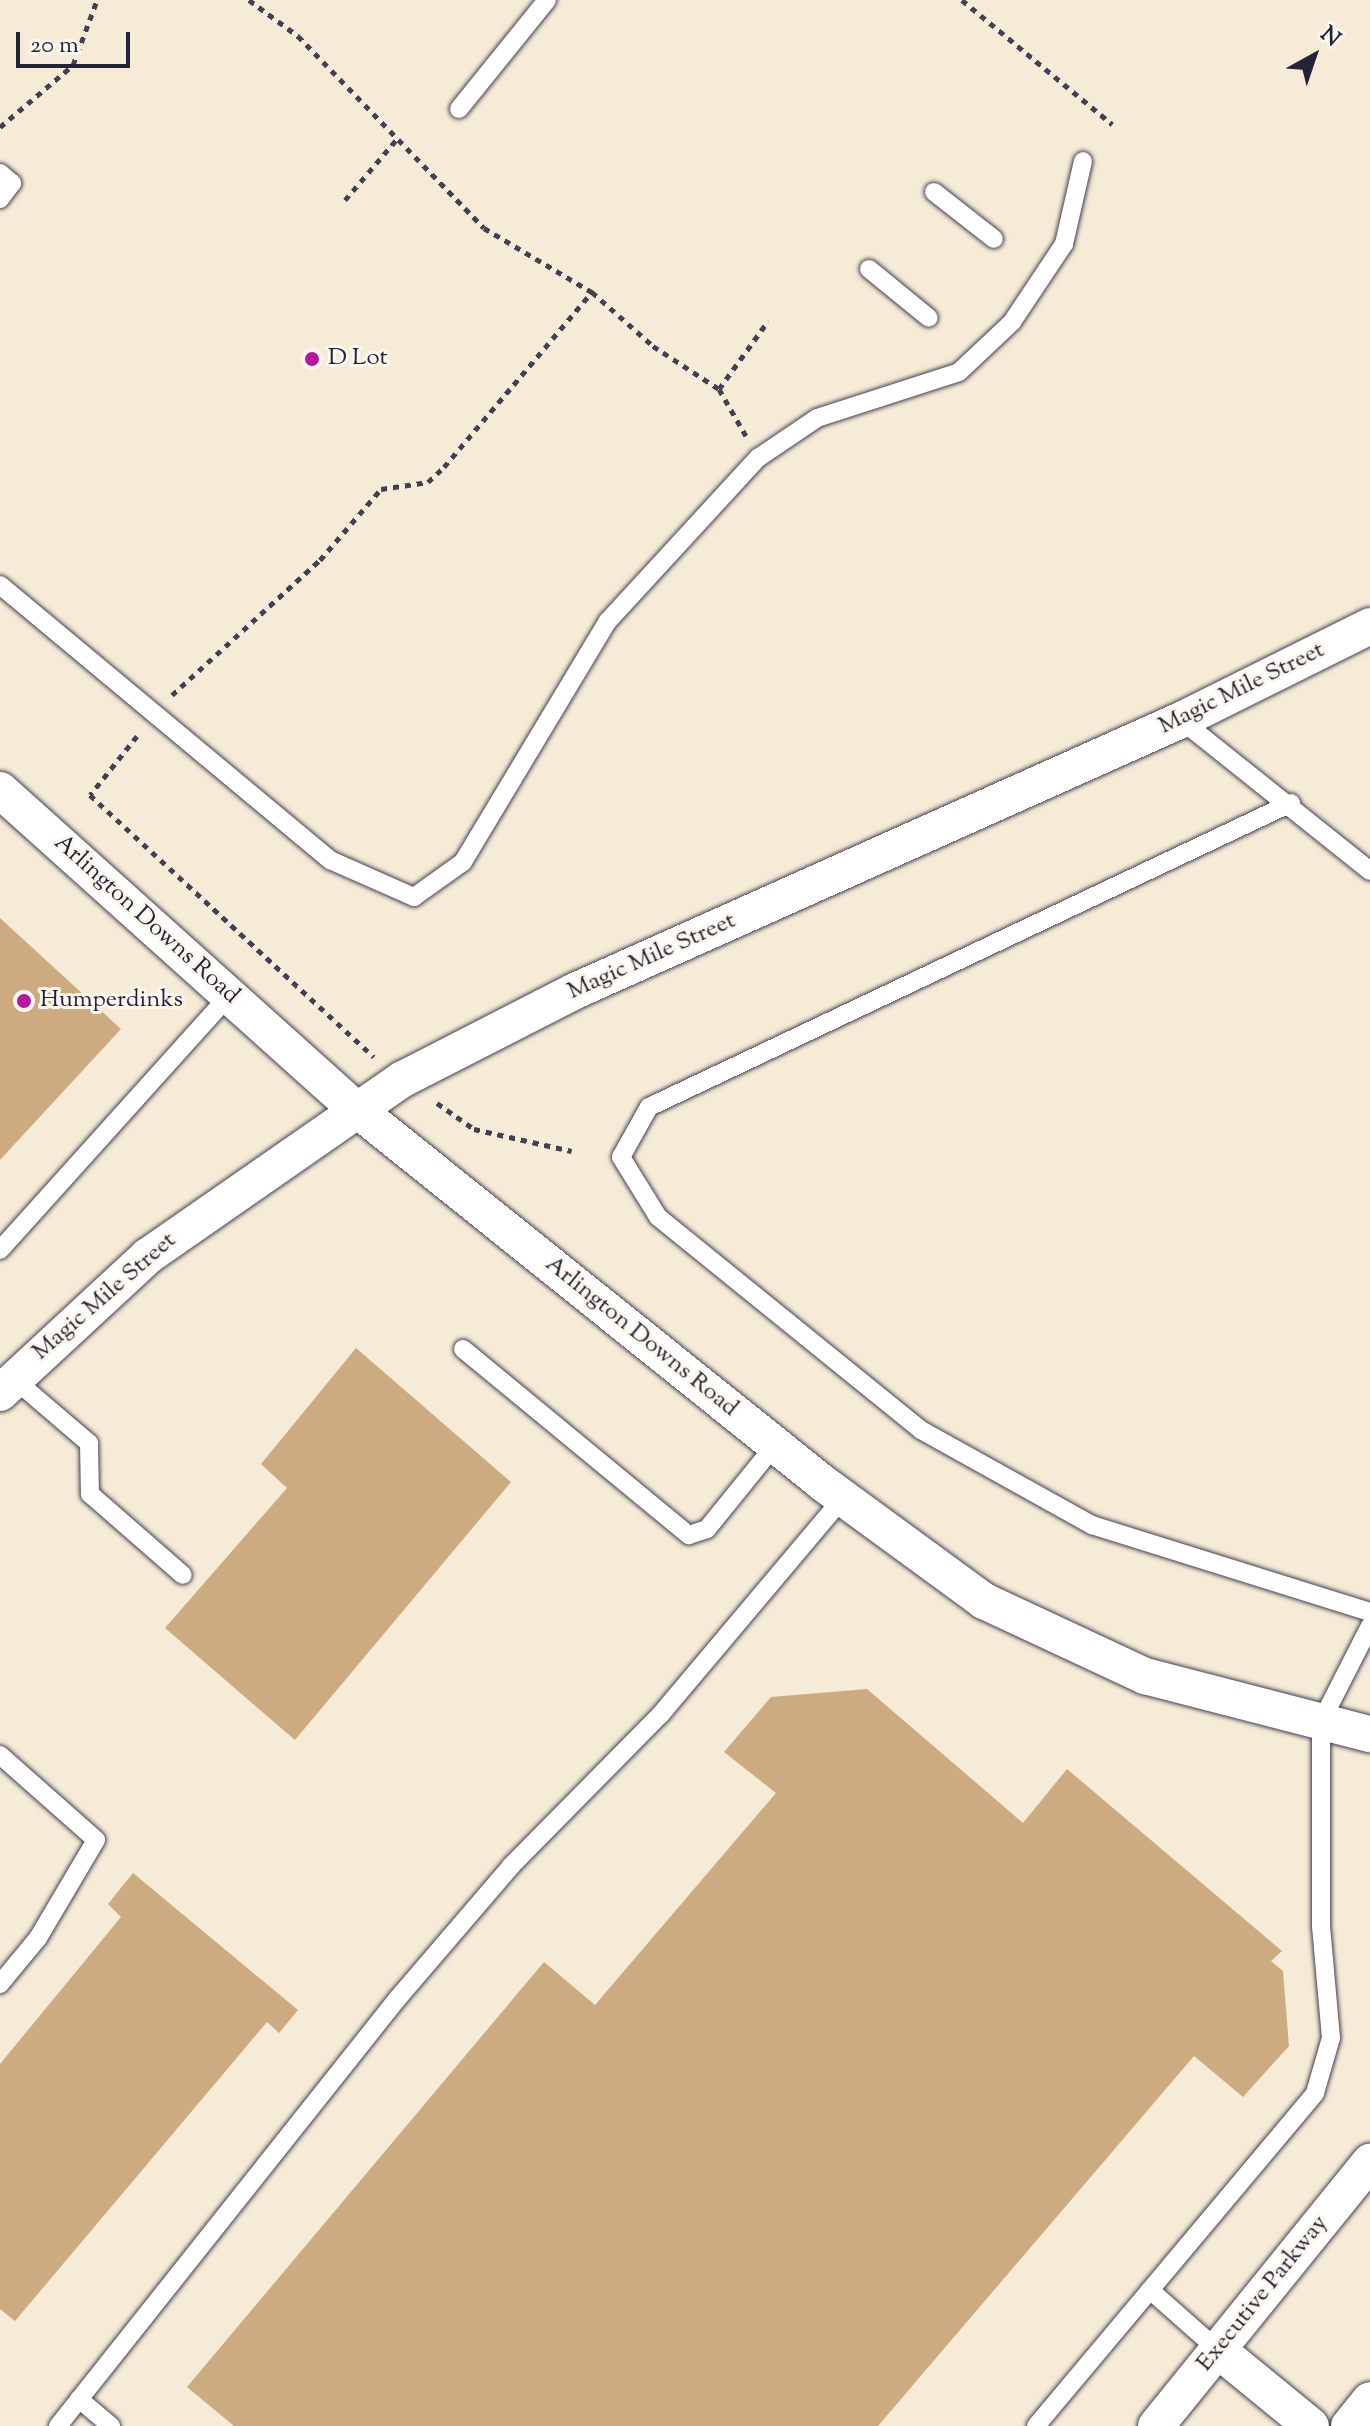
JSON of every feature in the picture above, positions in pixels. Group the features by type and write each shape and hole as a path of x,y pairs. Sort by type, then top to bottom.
{"street":[{"name":"Magic Mile Street","path":"7,1386 148,1256 355,1108 403,1079 575,991 1181,720 1370,626"},
{"name":"Arlington Downs Road","path":"0,790 355,1108 843,1498 1011,1614 1145,1676 1370,1734"},
{"name":"Executive Parkway","path":"1156,2426 1370,2162"},
{"path":"1218,2350 1311,2426"},
{"path":"1349,2426 1370,2400"}],"lane":[{"path":"459,109 547,0"},
{"path":"0,585 330,860 414,897 463,862 608,621 758,458 817,418 959,372 1012,322 1064,244 1083,161"},
{"path":"0,173 12,183 0,199"},
{"path":"934,192 994,239"},
{"path":"869,269 929,318"},
{"path":"1181,720 1291,803 1370,871"},
{"path":"1291,803 649,1107 621,1157 658,1217 921,1430 1092,1525 1370,1612"},
{"path":"0,1250 230,995"},
{"path":"463,1349 689,1535 707,1529 775,1445"},
{"path":"7,1386 89,1443 90,1494 183,1575"},
{"path":"58,2426 398,1998 511,1866 661,1714 843,1498"},
{"path":"1036,2426 1315,2093 1331,2038 1321,1927 1321,1722 1370,1626"},
{"path":"0,1755 96,1840 38,1938 0,1984"},
{"path":"1150,2290 1218,2350"},
{"path":"79,2399 111,2426"}],"path":[{"path":"0,127 73,65 97,0"},
{"path":"249,0 298,36 484,228 592,292 653,346 719,389 758,458"},
{"path":"962,0 1112,124"},
{"path":"345,200 396,140"},
{"path":"572,1151 474,1129 403,1079 90,795 156,715 320,560 381,489 428,482 444,467 592,292"},
{"path":"719,389 768,321"}],"building":[{"path":"0,918 121,1029 0,1160"},
{"path":"356,1348 511,1482 295,1740 165,1628 287,1488 261,1464"},
{"path":"867,1689 1023,1823 1067,1769 1282,1951 1271,1961 1283,1971 1289,2046 1243,2097 1194,2056 878,2426 234,2426 187,2387 544,1962 595,2005 776,1793 724,1752 771,1697"},
{"path":"133,1873 298,2010 279,2033 267,2022 15,2321 0,2309 0,2064 121,1917 108,1904"}],"place":[{"name":"D Lot","path":"312,359"},
{"name":"Humperdinks","path":"24,1001"}]}
